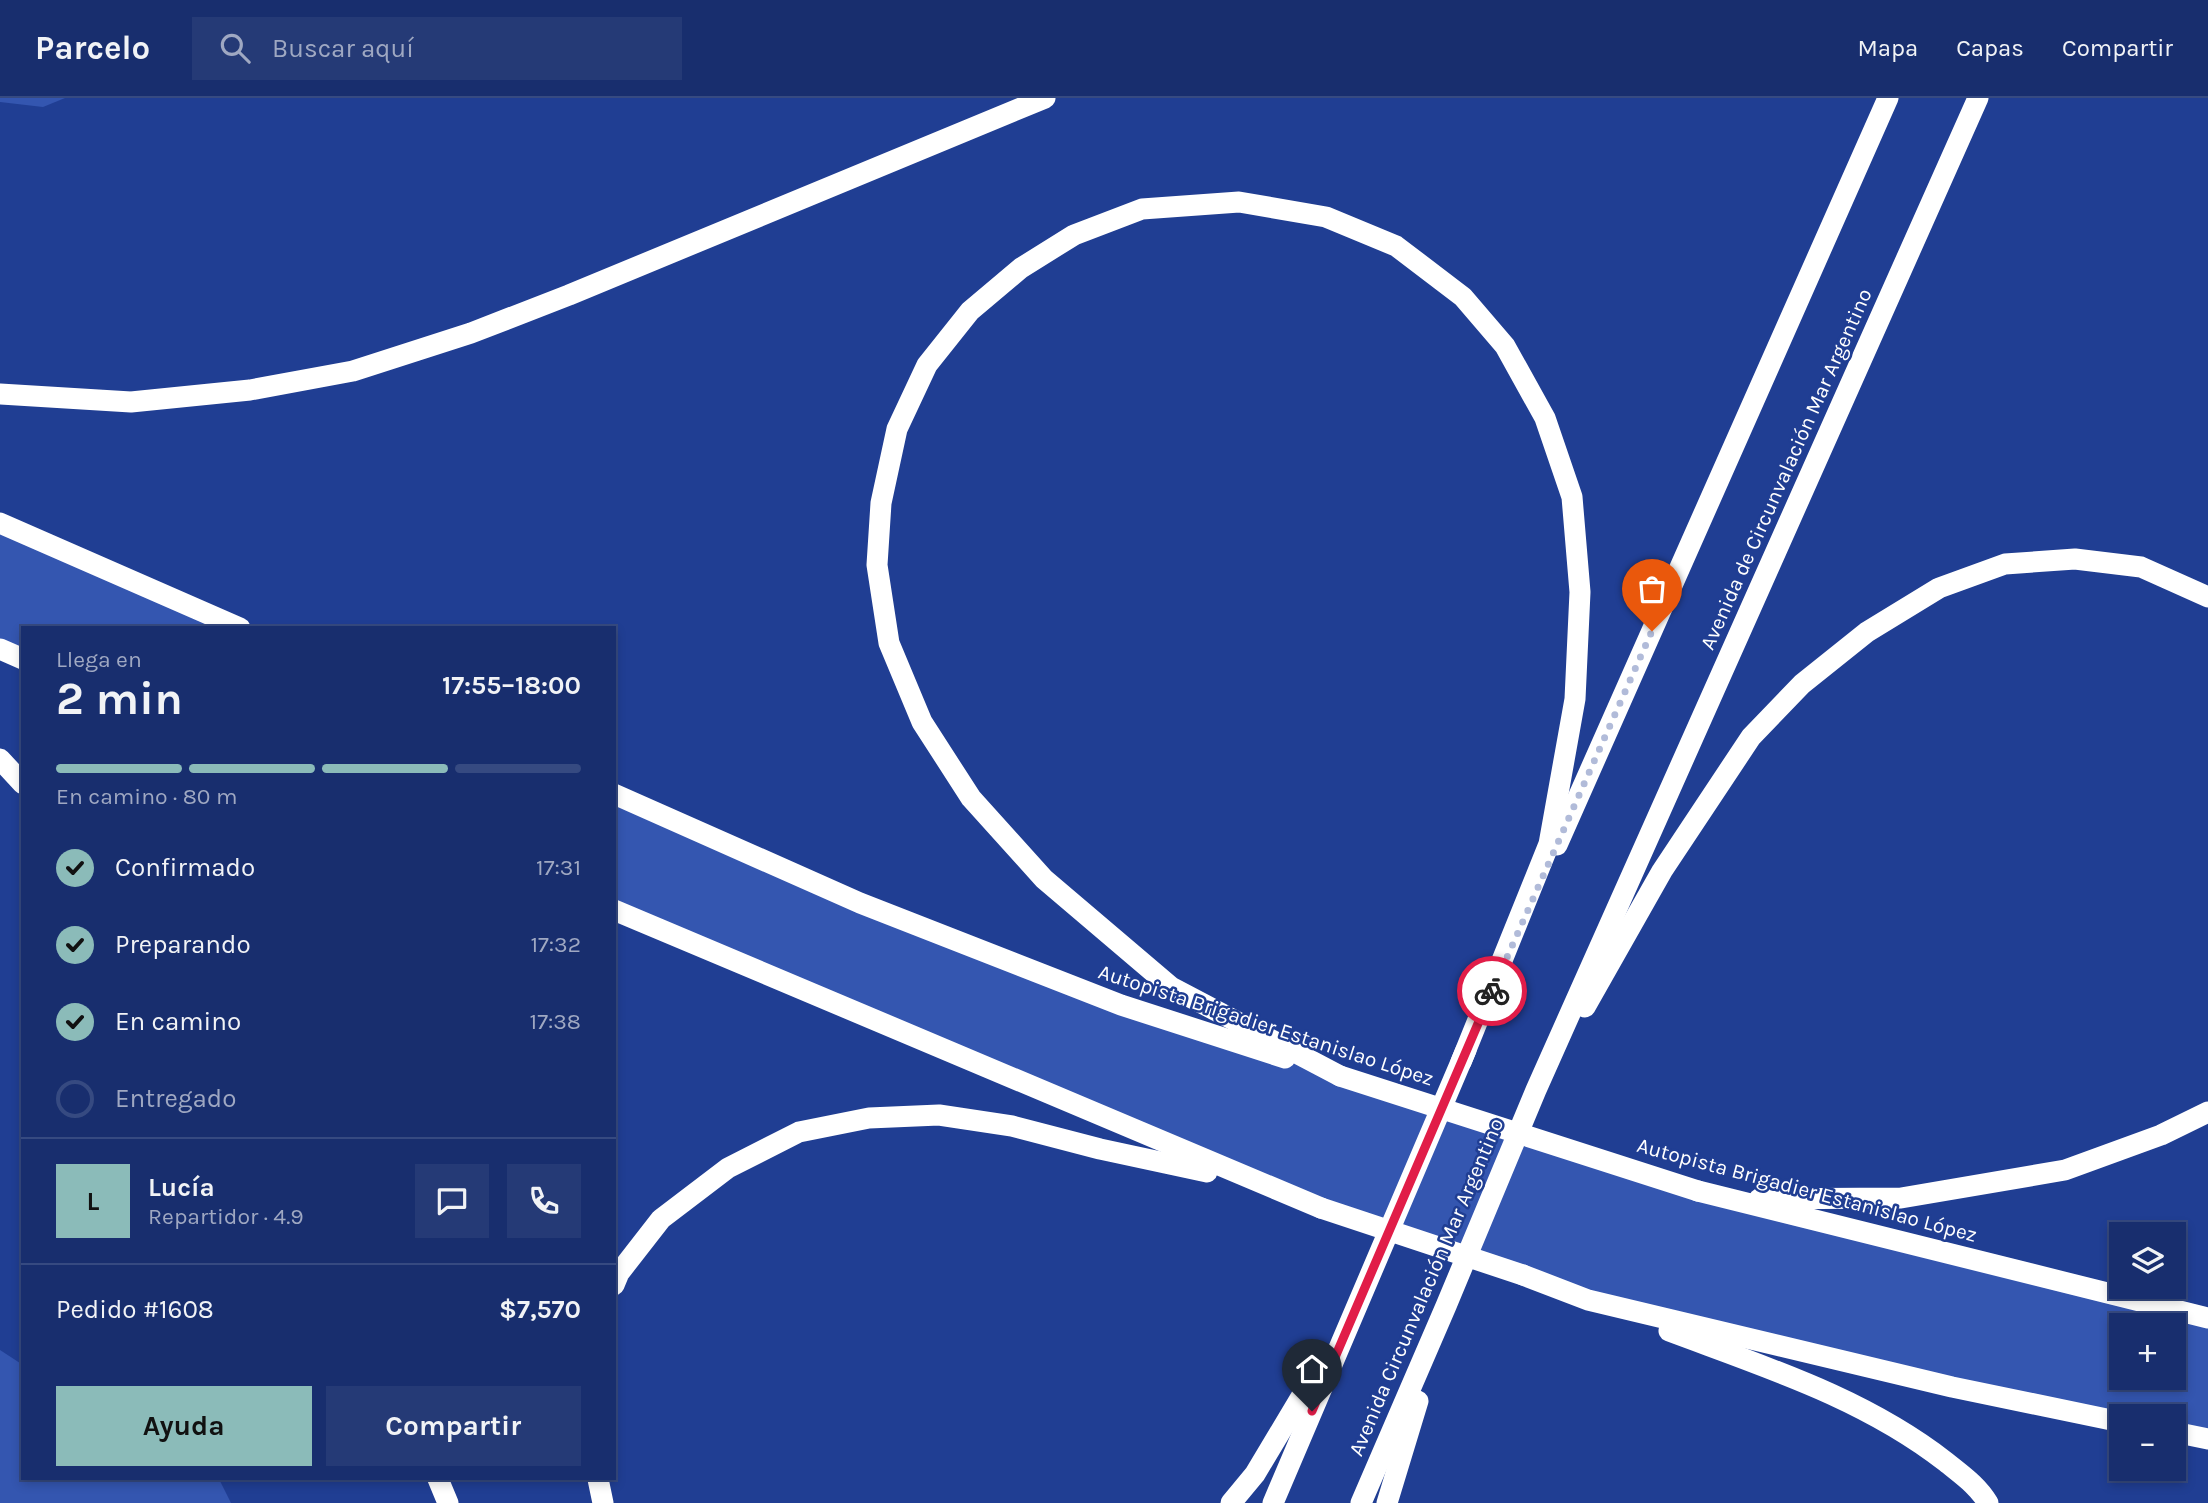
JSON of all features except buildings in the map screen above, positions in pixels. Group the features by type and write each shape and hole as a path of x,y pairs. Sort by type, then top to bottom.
{"highway":[{"path":"0,394 131,401 250,390 354,371 471,333 569,295 1045,98"},
{"path":"1273,1503 1461,1062 1888,98"},
{"name":"Avenida de Circunvalación Mar Argentino","path":"1536,1090 1978,98"},
{"path":"1340,1076 1171,987 1044,879 971,798 922,722 889,643 877,565 881,503 897,429 927,365 970,311 1021,268 1074,235 1142,209 1238,202 1326,218 1396,246 1463,297 1505,346 1545,418 1572,497 1580,592 1575,699 1549,844 1461,1062"},
{"path":"0,523 235,626"},
{"path":"1536,1090 1613,961 1662,871 1751,737 1802,684 1867,632 1939,588 2006,564 2075,559 2141,567 2208,597"},
{"path":"0,649 21,658"},
{"path":"0,759 21,782"},
{"name":"Autopista Brigadier Estanislao López","path":"616,795 860,903 1121,1005 1698,1191 2208,1318"},
{"path":"616,911 1321,1208 1523,1275 1829,1391 1930,1450 1978,1487 1988,1503"},
{"name":"Avenida Circunvalación Mar Argentino","path":"1361,1503 1447,1306 1536,1090"},
{"path":"1729,1199 1901,1198 2065,1170 2161,1135 2208,1112"},
{"path":"616,1280 661,1219 728,1168 799,1132 869,1118 939,1115 1012,1126 1100,1149 1257,1182"},
{"path":"1231,1503 1255,1474 1361,1296"},
{"path":"1588,1300 1952,1387 2109,1420"},
{"path":"1387,1503 1447,1306"},
{"path":"2186,1434 2208,1438"},
{"path":"438,1480 448,1503"},
{"path":"598,1480 603,1503"}],"shaded area":[{"path":"0,98 65,98 43,107 0,102"},
{"path":"0,523 235,626 21,626 21,658 0,649"},
{"path":"616,795 1121,1005 1698,1191 2109,1293 2109,1299 2132,1299 2208,1318 2208,1439 2186,1434 2186,1404 2109,1404 2109,1413 1588,1300 1321,1208 616,911"},
{"path":"0,1350 21,1364 21,1480 220,1480 231,1503 0,1503"}],"way so far":[{"path":"1492,991 1652,631"}],"route":[{"path":"1312,1411 1492,991"}]}
